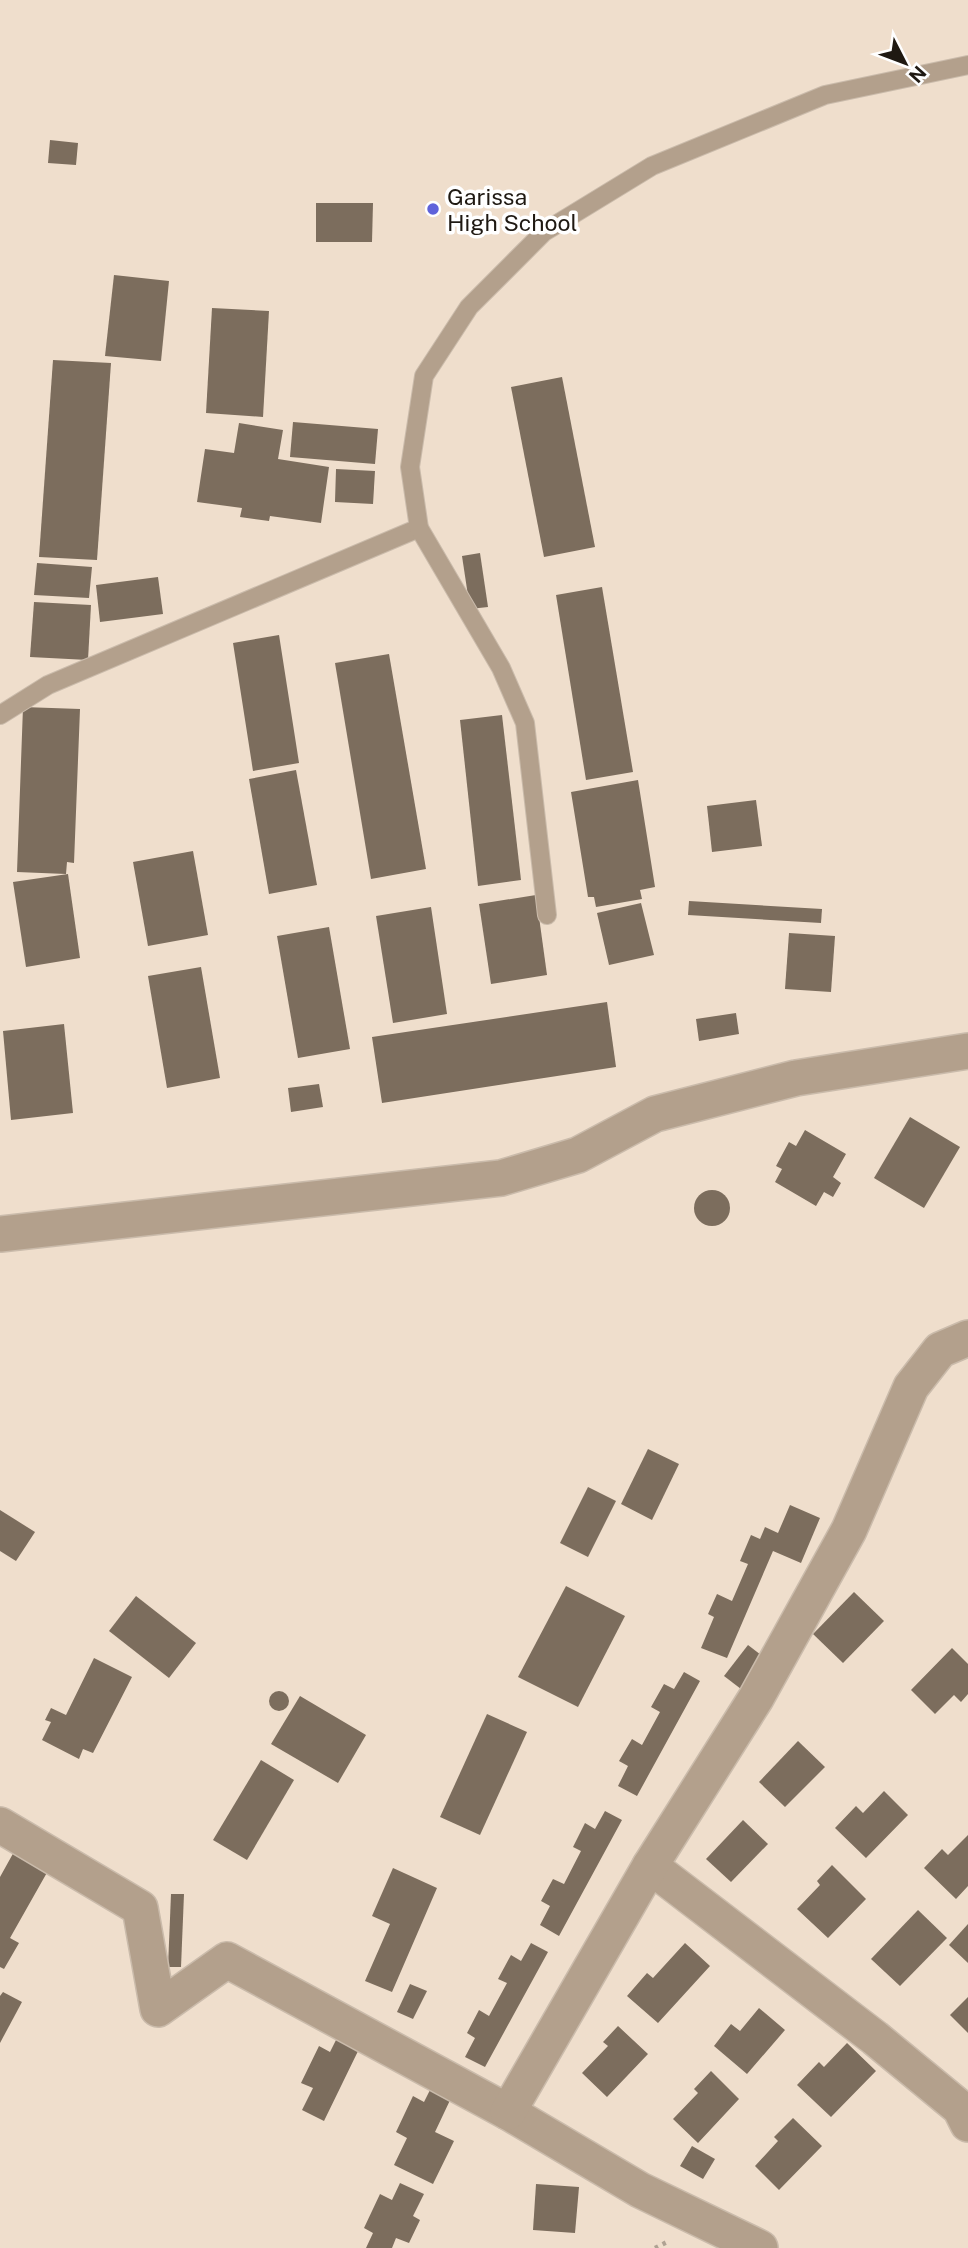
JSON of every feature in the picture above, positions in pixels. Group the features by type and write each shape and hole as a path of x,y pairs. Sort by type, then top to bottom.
{"street":[{"path":"0,1234 501,1178 578,1155 655,1114 796,1078 968,1051"},
{"path":"508,2112 650,1866 756,1698 849,1530 911,1387 940,1350 968,1338"},
{"path":"0,1825 140,1908 158,2009 227,1960 508,2112 640,2190 760,2248"},
{"path":"650,1866 875,2038 960,2108 968,2124"}],"lane":[{"path":"547,915 525,723 501,668 419,528 410,467 424,376 470,307 544,232 652,166 825,95 968,65"},
{"path":"0,715 48,685 419,528"}],"building":[{"path":"50,140 78,143 76,165 48,163"},
{"path":"316,203 373,203 372,242 316,242"},
{"path":"114,275 169,281 161,361 105,356"},
{"path":"212,308 269,311 263,417 206,413"},
{"path":"53,360 111,363 97,560 39,557"},
{"path":"562,377 595,547 544,557 511,387"},
{"path":"293,422 378,429 375,464 290,457"},
{"path":"239,423 283,430 278,459 329,467 321,523 270,516 269,521 240,517 242,508 197,502 205,449 234,453"},
{"path":"336,469 375,471 373,504 335,502"},
{"path":"480,553 488,607 470,609 462,556"},
{"path":"37,563 92,567 89,598 34,595"},
{"path":"158,577 163,614 100,622 96,585"},
{"path":"602,587 633,772 586,780 556,595"},
{"path":"34,602 91,605 88,660 30,657"},
{"path":"279,635 299,763 253,771 233,643"},
{"path":"389,654 426,869 371,879 335,663"},
{"path":"23,707 80,709 74,863 67,862 66,874 17,872"},
{"path":"502,715 521,880 478,886 460,720"},
{"path":"296,770 317,885 269,894 249,779"},
{"path":"638,780 655,887 640,890 642,899 596,907 594,897 588,897 571,792"},
{"path":"756,800 762,846 712,852 707,806"},
{"path":"193,851 208,935 148,946 133,862"},
{"path":"68,874 80,958 26,967 13,882"},
{"path":"536,895 547,975 491,984 479,904"},
{"path":"689,901 822,909 821,923 688,915"},
{"path":"641,903 654,955 609,965 597,913"},
{"path":"431,907 447,1014 393,1023 376,916"},
{"path":"329,927 350,1049 298,1058 277,936"},
{"path":"789,933 835,936 831,992 785,989"},
{"path":"201,967 220,1078 167,1088 148,976"},
{"path":"607,1002 616,1067 382,1103 372,1037"},
{"path":"736,1013 739,1034 699,1041 696,1019"},
{"path":"64,1024 73,1113 11,1120 3,1031"},
{"path":"319,1084 323,1107 291,1112 288,1088"},
{"path":"910,1117 960,1147 924,1208 874,1178"},
{"path":"805,1130 846,1154 833,1177 841,1183 833,1197 824,1192 816,1206 775,1182 782,1169 776,1166 789,1142 796,1146"},
{"path":"712,1190 724,1196 730,1208 724,1220 712,1226 700,1220 694,1208 700,1196"},
{"path":"648,1449 679,1464 652,1520 621,1504"},
{"path":"588,1487 616,1501 588,1557 560,1543"},
{"path":"790,1505 820,1518 801,1563 773,1551 727,1658 701,1648 714,1617 708,1614 717,1594 732,1601 748,1564 740,1561 751,1535 760,1539 765,1527 778,1533"},
{"path":"0,1510 35,1532 16,1561 0,1551"},
{"path":"566,1586 625,1616 578,1707 518,1677"},
{"path":"854,1592 884,1621 843,1663 813,1634"},
{"path":"136,1596 196,1643 169,1678 109,1631"},
{"path":"748,1645 765,1658 741,1689 724,1676"},
{"path":"952,1648 968,1664 968,1694 961,1702 954,1695 935,1714 911,1690"},
{"path":"94,1658 132,1677 93,1753 83,1749 79,1759 42,1740 51,1722 45,1720 51,1708 66,1715"},
{"path":"684,1672 700,1681 637,1796 618,1786 628,1766 619,1761 632,1739 642,1745 660,1712 651,1707 664,1684 674,1689"},
{"path":"279,1691 286,1694 289,1701 286,1708 279,1711 272,1708 269,1701 272,1694"},
{"path":"300,1696 366,1735 338,1783 271,1744"},
{"path":"487,1714 527,1732 480,1835 440,1817"},
{"path":"798,1741 825,1767 785,1807 759,1782"},
{"path":"261,1760 294,1780 247,1860 213,1840"},
{"path":"884,1791 908,1815 866,1858 835,1828 856,1806 863,1813"},
{"path":"605,1811 622,1820 559,1936 540,1925 550,1906 541,1901 553,1879 564,1884 581,1851 573,1847 585,1823 595,1829"},
{"path":"743,1820 768,1844 731,1882 706,1859"},
{"path":"968,1835 968,1886 956,1899 924,1868 942,1849 948,1855"},
{"path":"15,1850 49,1869 10,1938 19,1943 4,1969 0,1967 0,1877"},
{"path":"832,1865 866,1899 828,1938 797,1909 820,1885 817,1881"},
{"path":"393,1868 437,1888 392,1992 365,1981 390,1924 372,1916"},
{"path":"171,1894 184,1894 181,1967 168,1967"},
{"path":"918,1910 947,1938 900,1986 871,1959"},
{"path":"968,1924 968,1963 949,1945"},
{"path":"531,1943 548,1952 485,2067 465,2057 475,2038 467,2033 479,2010 489,2016 507,1983 498,1979 511,1955 521,1961"},
{"path":"685,1943 710,1966 658,2023 627,1996 647,1973 653,1978"},
{"path":"410,1984 427,1991 413,2019 397,2012"},
{"path":"3,1992 22,2002 0,2043 0,1996"},
{"path":"968,1997 968,2033 950,2015"},
{"path":"759,2008 785,2030 747,2074 714,2046 731,2024 740,2031"},
{"path":"618,2026 648,2054 607,2097 582,2073 608,2046 603,2042"},
{"path":"338,2036 360,2047 324,2121 302,2110 313,2088 301,2083 319,2046 330,2052"},
{"path":"847,2043 876,2071 831,2117 797,2085 819,2062 824,2067"},
{"path":"711,2071 739,2099 698,2143 673,2119 698,2093 694,2089"},
{"path":"432,2086 452,2096 435,2132 454,2141 433,2184 394,2165 407,2138 396,2132 413,2096 424,2102"},
{"path":"793,2118 822,2146 779,2190 755,2166 778,2141 774,2137"},
{"path":"692,2146 715,2159 703,2179 680,2166"},
{"path":"400,2183 424,2194 413,2216 420,2220 409,2243 396,2238 392,2248 366,2248 373,2233 364,2228 380,2194 392,2200"},
{"path":"536,2184 579,2187 575,2233 533,2230"}],"place":[{"name":"Garissa High School","path":"433,209"}]}
